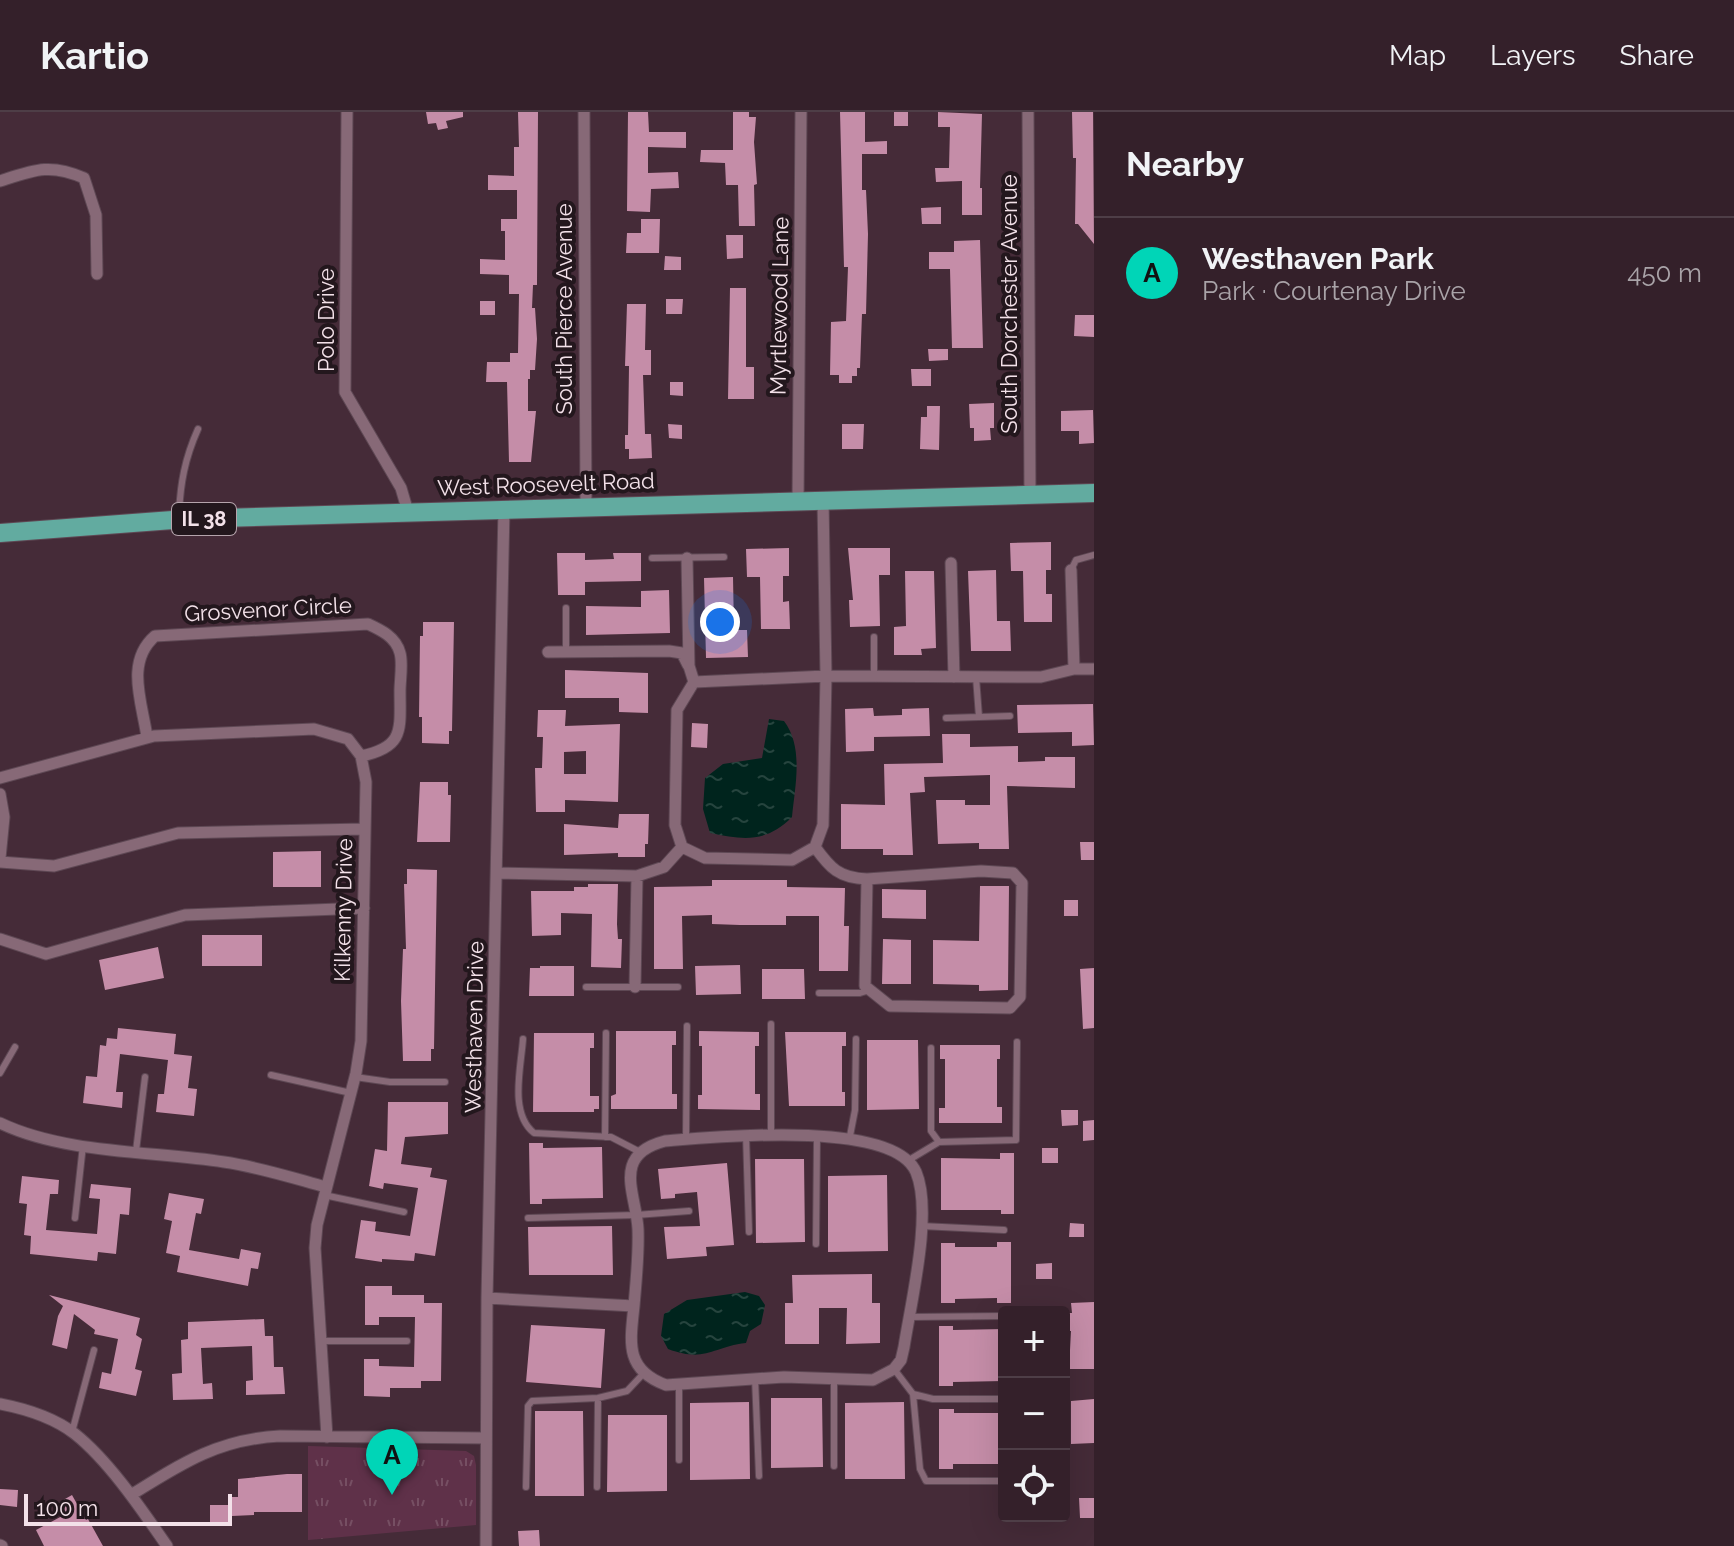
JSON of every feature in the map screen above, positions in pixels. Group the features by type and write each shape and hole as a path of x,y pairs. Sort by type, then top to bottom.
{"main road":[{"name":"West Roosevelt Road","path":"0,533 179,520 1094,493"}],"street":[{"name":"Polo Drive","path":"347,112 345,392 401,488 408,512"},
{"name":"South Pierce Avenue","path":"584,112 586,506"},
{"name":"Myrtlewood Lane","path":"798,501 801,112"},
{"name":"South Dorchester Avenue","path":"1028,112 1030,495"},
{"path":"0,181 40,168 64,169 84,178 96,215 97,274"},
{"path":"548,652 682,653 694,682 677,710 675,825 682,847 705,858 792,860 815,847 823,825 826,676 823,500"},
{"name":"Westhaven Drive","path":"486,1546 487,1298 504,509"},
{"path":"687,558 689,666"},
{"path":"951,563 954,677"},
{"path":"1071,570 1074,669"},
{"name":"Grosvenor Circle","path":"147,737 136,676 138,658 144,645 155,636 368,624 388,634 400,652 400,732 392,744 380,752 361,756"},
{"path":"694,682 826,676 1041,677 1074,669 1094,669"},
{"path":"0,778 147,737 173,733 314,729 348,739 361,756"},
{"name":"Kilkenny Drive","path":"327,1437 315,1248 317,1225 355,1077 361,1041 366,782 361,756"},
{"path":"0,794 4,817 0,860 54,866 178,833 364,829"},
{"path":"498,873 637,876 664,867 682,847"},
{"path":"815,847 831,869 854,878 981,871 1013,873 1022,883 1020,997 1010,1008 890,1006 865,986 867,879"},
{"path":"635,987 637,876"},
{"path":"0,939 46,954 185,915 364,908"},
{"path":"0,1123 38,1137 83,1145 226,1162 325,1191"},
{"path":"746,1135 817,1136 883,1147 900,1153 916,1171 920,1187 921,1226 901,1360 894,1369 873,1380 755,1378 666,1385 644,1373 636,1364 632,1352 638,1234 629,1189 630,1175 640,1152 651,1144 746,1135"},
{"path":"487,1298 634,1306"},
{"path":"0,1404 48,1418 72,1432 131,1495 167,1546"},
{"path":"131,1495 195,1456 227,1443 265,1437 485,1438"}],"lane":[{"path":"179,520 185,458 198,429"},
{"path":"1071,570 1076,560 1094,555"},
{"path":"652,558 724,557"},
{"path":"566,608 566,652"},
{"path":"874,637 874,677"},
{"path":"976,677 979,717"},
{"path":"946,718 1010,716"},
{"path":"586,987 678,987"},
{"path":"819,993 860,993 870,990"},
{"path":"771,1024 771,1134"},
{"path":"686,1139 687,1026"},
{"path":"605,1137 606,1033"},
{"path":"523,1039 520,1103 521,1117 526,1127 534,1133 605,1137 640,1152"},
{"path":"849,1141 855,1110 856,1039"},
{"path":"909,1160 939,1142 1016,1140 1017,1042"},
{"path":"0,1073 15,1047"},
{"path":"931,1048 931,1131 939,1142"},
{"path":"271,1075 351,1093"},
{"path":"136,1151 145,1077"},
{"path":"355,1077 390,1082 445,1082"},
{"path":"746,1135 749,1232"},
{"path":"816,1244 817,1136"},
{"path":"75,1218 83,1145"},
{"path":"325,1191 404,1212"},
{"path":"528,1218 689,1211"},
{"path":"921,1226 1004,1230"},
{"path":"909,1317 998,1316"},
{"path":"321,1341 407,1341"},
{"path":"72,1432 94,1350"},
{"path":"894,1369 913,1394 920,1469 926,1481 998,1481"},
{"path":"526,1487 528,1406 539,1399 598,1398 627,1391 644,1373"},
{"path":"755,1378 759,1476"},
{"path":"834,1379 834,1466"},
{"path":"679,1385 679,1460"},
{"path":"913,1394 933,1399 998,1399"},
{"path":"597,1487 598,1398"}],"green space":[{"path":"308,1446 466,1451 474,1456 476,1465 476,1525 308,1540"}],"water":[{"path":"769,719 784,721 794,743 797,767 792,817 773,831 754,837 710,833 703,809 705,778 723,764 762,758"},
{"path":"745,1292 759,1296 765,1305 761,1324 750,1331 746,1343 691,1355 668,1349 661,1336 664,1314 687,1300"}],"building":[{"path":"426,112 463,112 463,117 446,121 448,128 438,130 436,123 428,124"},
{"path":"518,112 538,112 537,285 533,285 532,308 535,308 537,339 535,370 530,370 528,379 528,411 536,411 531,462 509,462 507,382 486,382 487,362 510,362 510,353 518,353 519,294 509,294 509,275 480,274 480,259 505,260 505,231 501,231 501,219 517,219 517,190 488,190 488,175 514,176 514,147 519,147"},
{"path":"628,112 648,112 649,132 686,132 686,148 648,147 648,173 678,172 679,188 651,189 650,212 627,211"},
{"path":"733,112 749,112 749,117 756,117 755,226 739,226 738,185 726,185 725,163 700,162 701,150 733,150"},
{"path":"840,112 865,112 865,142 887,141 887,154 862,154 862,190 866,190 868,234 866,314 862,314 860,368 857,368 857,376 852,376 852,383 839,383 839,375 830,375 831,322 846,321 848,267 844,267"},
{"path":"894,112 908,112 908,126 894,126"},
{"path":"938,112 982,114 982,215 962,215 962,181 936,182 935,168 949,168 950,127 938,127"},
{"path":"1072,112 1093,112 1094,244 1075,224 1076,158 1073,158"},
{"path":"941,207 941,224 922,224 921,208"},
{"path":"641,219 660,219 659,253 626,253 627,233 641,233"},
{"path":"726,235 743,235 743,258 727,259"},
{"path":"980,240 983,348 952,348 950,269 929,269 929,252 954,252 954,241"},
{"path":"665,256 681,257 681,270 664,270"},
{"path":"730,288 746,288 746,367 754,367 754,399 728,399"},
{"path":"666,299 683,299 682,314 666,314"},
{"path":"480,301 495,301 495,315 480,315"},
{"path":"627,304 646,304 645,350 651,350 651,375 643,375 645,434 651,434 652,458 629,459 629,449 625,449 629,366 625,366"},
{"path":"1075,315 1094,315 1094,337 1074,336"},
{"path":"928,349 948,349 948,360 929,361"},
{"path":"911,369 931,369 931,386 912,386"},
{"path":"670,382 683,382 683,396 670,395"},
{"path":"994,403 991,440 974,441 969,404"},
{"path":"927,406 940,406 939,450 920,449 921,417 927,417"},
{"path":"1093,410 1094,443 1079,444 1079,431 1061,431 1061,411"},
{"path":"668,424 682,425 682,439 669,438"},
{"path":"842,424 864,424 863,449 842,449"},
{"path":"1051,542 1051,570 1046,570 1046,594 1052,594 1052,622 1024,622 1023,571 1011,571 1010,543"},
{"path":"789,548 789,576 783,576 783,602 789,601 790,629 761,629 760,577 747,577 746,549"},
{"path":"848,548 890,548 890,575 879,575 880,626 850,627 849,600 853,600"},
{"path":"557,553 585,553 585,560 614,559 613,553 641,553 641,581 585,582 585,595 558,595"},
{"path":"996,570 997,621 1010,621 1011,651 971,651 968,571"},
{"path":"905,571 934,571 936,648 921,649 922,655 894,655 894,627 906,626"},
{"path":"733,577 734,630 747,630 748,657 706,658 704,578"},
{"path":"669,590 670,633 586,635 586,606 641,607 641,591"},
{"path":"423,622 454,622 452,731 449,731 449,744 422,743 422,717 419,717 420,636 423,636"},
{"path":"565,670 648,673 648,713 619,712 619,698 565,698"},
{"path":"1093,704 1094,745 1072,746 1072,732 1018,733 1017,705"},
{"path":"873,708 874,716 902,715 902,709 929,708 930,736 874,737 874,751 846,752 845,709"},
{"path":"538,710 566,710 565,726 620,724 618,802 565,800 565,812 536,812 535,768 542,768 543,737 537,737","holes":["586,751 586,774 564,774 564,752"]},
{"path":"692,723 708,724 707,748 691,747"},
{"path":"942,734 970,734 970,747 1018,746 1018,762 1045,761 1045,757 1075,757 1075,788 1007,786 1009,849 979,849 979,843 938,844 936,800 965,800 965,805 990,805 990,775 924,777 925,792 910,793 913,855 883,855 883,849 841,849 841,804 885,805 884,764 943,763"},
{"path":"420,782 448,782 448,795 451,795 450,842 417,842"},
{"path":"619,814 649,814 645,857 618,857 618,853 564,855 564,824 618,828"},
{"path":"1080,842 1094,842 1094,860 1081,860"},
{"path":"321,851 321,887 273,887 273,852"},
{"path":"407,869 437,870 434,1049 431,1049 431,1061 403,1061 401,1001 403,949 406,949 404,884 407,884"},
{"path":"712,880 787,880 787,887 845,888 844,926 849,926 848,971 819,971 819,916 786,916 786,925 740,925 712,924 712,915 682,916 683,969 654,969 654,887 712,886"},
{"path":"588,884 618,884 617,924 618,939 622,939 621,968 591,967 592,914 561,913 561,935 532,936 531,891 574,891 574,887 588,887"},
{"path":"980,886 1009,886 1008,990 979,991 979,985 933,984 933,940 979,941"},
{"path":"882,889 926,890 926,919 882,918"},
{"path":"1064,900 1078,900 1078,916 1064,916"},
{"path":"202,935 262,935 262,966 202,966"},
{"path":"883,939 911,940 911,984 882,984"},
{"path":"158,947 164,978 105,990 99,960"},
{"path":"740,965 741,994 696,995 695,966"},
{"path":"574,966 574,996 529,996 530,968"},
{"path":"1094,968 1094,1028 1083,1029 1080,969"},
{"path":"762,969 804,969 805,999 762,999"},
{"path":"118,1028 176,1034 174,1054 192,1056 188,1088 197,1089 194,1116 156,1112 158,1094 164,1094 168,1060 120,1054 116,1092 123,1092 122,1108 83,1103 86,1076 97,1077 100,1045 106,1046 107,1038 117,1039"},
{"path":"616,1031 676,1031 676,1045 672,1045 672,1094 677,1094 677,1109 611,1109 611,1096 616,1094"},
{"path":"699,1031 759,1032 759,1046 755,1046 755,1094 760,1094 760,1110 698,1109 698,1095 702,1095"},
{"path":"785,1032 846,1032 846,1046 842,1046 845,1106 789,1106"},
{"path":"534,1033 594,1033 594,1048 590,1048 590,1096 599,1096 599,1109 594,1109 594,1112 533,1112"},
{"path":"867,1040 918,1040 919,1109 867,1110"},
{"path":"940,1045 1000,1045 997,1107 1002,1107 1002,1123 939,1123 939,1108 945,1108 945,1059 940,1059"},
{"path":"388,1102 448,1102 448,1134 405,1137 401,1164 432,1168 430,1177 447,1180 435,1256 415,1253 414,1261 382,1259 382,1262 355,1258 361,1220 376,1222 375,1231 410,1236 418,1188 384,1183 383,1189 369,1186 375,1149 387,1151"},
{"path":"1061,1110 1078,1110 1078,1125 1062,1126"},
{"path":"1094,1120 1094,1140 1083,1141 1083,1121"},
{"path":"529,1143 543,1143 543,1148 602,1147 603,1198 542,1199 542,1204 530,1204"},
{"path":"1042,1148 1058,1148 1058,1163 1042,1163"},
{"path":"1000,1153 1014,1153 1014,1214 1001,1214 1001,1210 941,1210 941,1158 1000,1159"},
{"path":"755,1159 804,1159 805,1242 756,1243"},
{"path":"727,1163 734,1245 706,1247 707,1256 667,1259 664,1227 700,1226 697,1192 661,1199 658,1169"},
{"path":"887,1175 888,1251 828,1252 828,1176"},
{"path":"22,1176 59,1180 58,1194 50,1194 46,1230 97,1234 100,1199 89,1198 91,1184 131,1188 129,1215 120,1214 116,1254 98,1252 97,1261 30,1254 31,1236 24,1235 27,1204 19,1203"},
{"path":"169,1193 204,1199 201,1214 196,1213 189,1250 239,1259 241,1249 261,1253 258,1269 251,1268 248,1286 177,1272 180,1256 166,1253 172,1221 164,1219"},
{"path":"1070,1223 1084,1224 1084,1237 1069,1237"},
{"path":"612,1226 613,1275 529,1275 528,1227"},
{"path":"997,1242 1011,1242 1011,1303 997,1303 997,1298 955,1299 955,1303 941,1303 941,1243 955,1243 955,1247 997,1247"},
{"path":"1052,1263 1052,1279 1036,1279 1036,1264"},
{"path":"872,1274 872,1303 880,1303 880,1343 846,1344 847,1308 819,1308 819,1344 785,1344 785,1303 793,1303 792,1275"},
{"path":"365,1286 392,1286 392,1295 424,1295 424,1303 442,1303 441,1381 421,1381 421,1388 390,1388 390,1397 364,1396 364,1359 379,1359 379,1366 414,1367 415,1317 379,1317 379,1325 365,1325"},
{"path":"49,1295 140,1318 136,1335 142,1339 135,1369 142,1371 136,1396 99,1388 102,1372 111,1374 118,1339 94,1334 95,1330 74,1314 67,1349 52,1345 63,1306"},
{"path":"1094,1302 1094,1369 1070,1369 1071,1303"},
{"path":"264,1319 265,1336 273,1336 274,1367 283,1367 285,1394 246,1395 246,1381 253,1380 252,1346 201,1348 203,1384 212,1383 213,1399 173,1400 172,1374 182,1373 181,1340 188,1339 188,1322"},
{"path":"531,1325 605,1329 601,1388 526,1382"},
{"path":"939,1326 953,1326 953,1330 998,1329 998,1381 953,1382 953,1386 939,1386"},
{"path":"771,1398 822,1398 823,1467 771,1468"},
{"path":"1094,1399 1094,1443 1071,1444 1071,1401"},
{"path":"749,1402 750,1479 690,1480 690,1403"},
{"path":"904,1402 905,1479 845,1479 845,1403"},
{"path":"939,1409 954,1409 954,1413 998,1413 998,1464 953,1464 953,1469 939,1469"},
{"path":"535,1411 583,1411 584,1496 535,1496"},
{"path":"608,1415 667,1415 667,1491 607,1492"},
{"path":"302,1474 302,1512 254,1512 254,1515 232,1516 232,1523 210,1523 210,1505 232,1505 232,1497 238,1497 238,1479"},
{"path":"0,1489 18,1490 17,1507 0,1505"},
{"path":"72,1495 103,1546 44,1546 36,1530 64,1515 58,1503"},
{"path":"1079,1498 1094,1498 1094,1518 1080,1518"},
{"path":"539,1530 540,1546 519,1546 518,1531"}],"place":[{"name":"Westhaven Park","path":"392,1495"}]}
